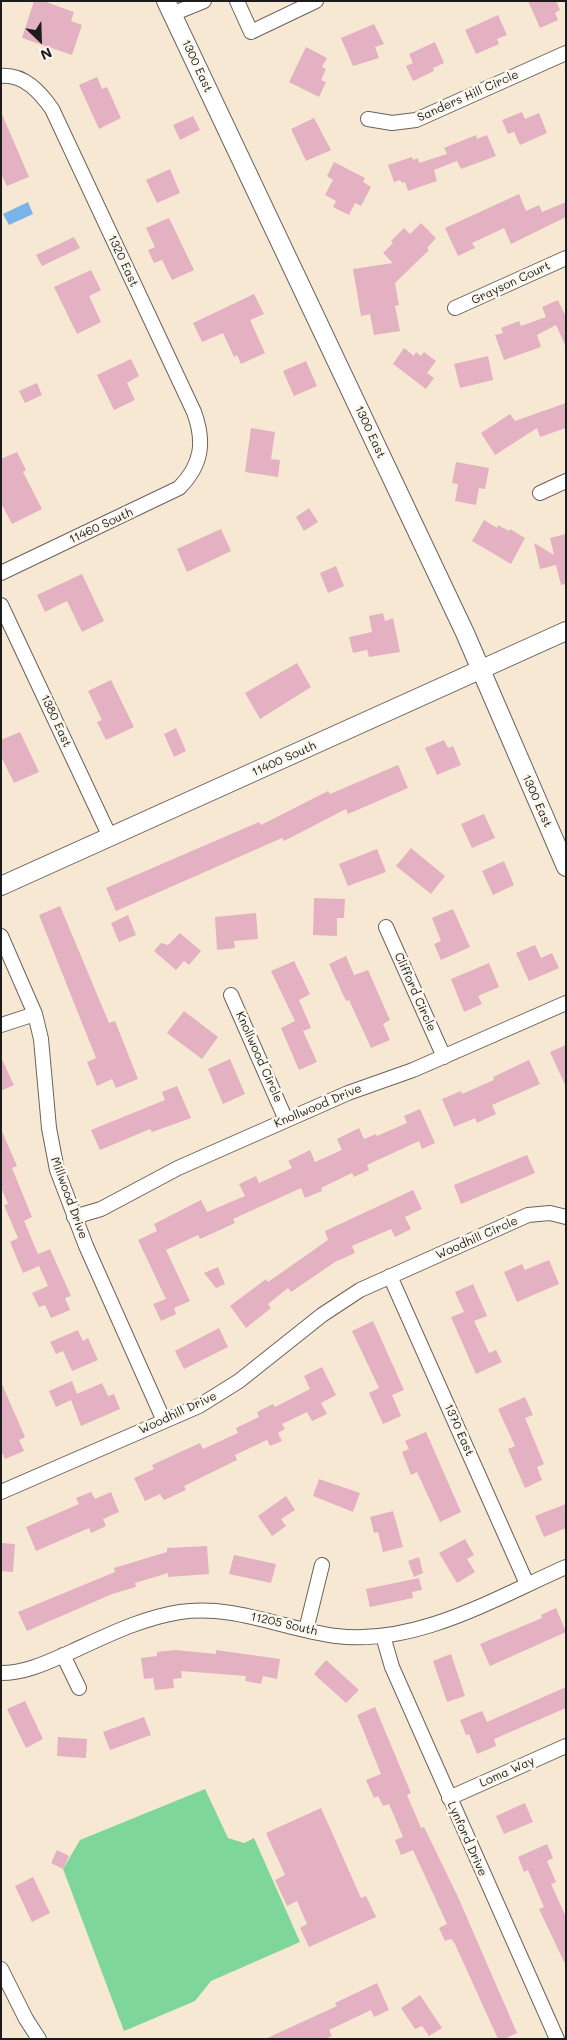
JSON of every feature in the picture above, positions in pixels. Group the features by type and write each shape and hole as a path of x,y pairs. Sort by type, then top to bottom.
{"main road":[{"name":"1300 East","path":"169,8 465,633 566,867"},
{"name":"11400 South","path":"1,886 566,631"}],"street":[{"path":"169,8 204,1"},
{"path":"237,1 250,32 316,1"},
{"name":"Sanders Hill Circle","path":"368,119 392,123 416,120 566,53"},
{"name":"1320 East","path":"3,76 20,79 33,86 52,108 200,427 202,443 200,458 194,470"},
{"name":"Grayson Court","path":"455,308 566,258"},
{"name":"11460 South","path":"1,573 169,494 187,480 194,470"},
{"path":"540,492 566,481"},
{"name":"1380 East","path":"1,605 110,836"},
{"name":"Clifford Circle","path":"386,927 444,1057"},
{"name":"Millwood Drive","path":"1,936 35,1014 41,1039 52,1150 74,1217 164,1421"},
{"name":"Knollwood Circle","path":"231,995 286,1120"},
{"name":"Knollwood Drive","path":"74,1217 110,1205 178,1168 348,1093 413,1070 566,1003"},
{"path":"1,1025 35,1014"},
{"name":"Woodhill Circle","path":"390,1276 528,1215 550,1213 566,1217"},
{"name":"Woodhill Drive","path":"1,1492 164,1421 220,1394 339,1302 390,1276"},
{"name":"1370 East","path":"390,1276 528,1584"},
{"path":"306,1630 322,1565"},
{"name":"11205 South","path":"1,1674 23,1671 125,1627 152,1618 180,1612 209,1610 237,1613 336,1636 383,1636 418,1629 452,1617 566,1567"},
{"name":"Lynford Drive","path":"383,1636 392,1667 557,2039"},
{"path":"63,1655 79,1688"},
{"name":"Loma Way","path":"449,1798 566,1746"},
{"path":"1,1969 22,2013 39,2039"}],"green space":[{"path":"205,1789 228,1838 244,1843 254,1838 300,1942 211,1981 195,2001 124,2031 63,1869 80,1840"}],"water":[{"path":"28,202 33,214 9,225 3,214"}],"building":[{"path":"34,1 43,1 74,12 71,21 82,25 72,55 22,38"},
{"path":"528,1 556,1 560,10 555,13 558,20 540,28"},
{"path":"498,15 507,35 497,39 499,44 476,54 465,30"},
{"path":"374,24 384,44 375,47 379,58 353,66 341,38"},
{"path":"435,42 444,63 433,68 434,71 413,81 406,66 413,63 409,54"},
{"path":"306,47 327,58 322,67 326,69 321,80 326,82 319,97 289,82"},
{"path":"97,77 102,89 107,87 121,118 99,129 79,85"},
{"path":"1,112 29,177 7,186 1,174"},
{"path":"522,112 525,119 539,113 547,133 520,145 514,132 508,134 502,120"},
{"path":"193,116 200,130 180,140 173,125"},
{"path":"314,118 331,150 306,161 291,129"},
{"path":"476,135 477,139 487,135 496,156 461,169 457,161 434,170 437,181 408,191 405,182 402,183 400,180 394,182 388,165 412,157 413,160 418,158 419,163 447,154 444,148"},
{"path":"334,162 365,178 363,182 371,187 361,206 355,203 349,215 333,207 336,201 325,195 333,180 327,176"},
{"path":"170,169 180,193 157,203 146,180"},
{"path":"519,194 526,211 539,205 542,212 566,202 566,217 511,244 504,228 472,243 475,248 458,256 445,228"},
{"path":"169,218 194,270 172,280 162,260 154,263 148,250 155,247 146,228"},
{"path":"421,223 436,238 427,248 429,250 395,283 399,305 395,306 400,331 374,335 370,314 361,316 353,269 393,263 383,253 393,243 391,241 404,228 410,234"},
{"path":"74,237 80,248 42,266 36,255"},
{"path":"91,270 101,290 89,296 101,322 77,334 54,287"},
{"path":"254,294 264,314 250,320 265,353 241,364 237,355 234,357 223,333 202,342 193,323"},
{"path":"558,300 566,317 566,347 556,325 537,335 541,347 504,360 495,335 503,333 501,328 519,321 521,326 546,317 542,307"},
{"path":"404,348 414,356 416,352 421,356 424,352 436,361 427,373 434,378 426,389 393,364"},
{"path":"488,356 493,380 460,388 454,364"},
{"path":"131,359 139,376 127,383 135,400 114,410 97,375"},
{"path":"306,361 317,386 294,396 283,371"},
{"path":"37,383 42,395 25,403 19,391"},
{"path":"566,403 566,428 540,437 537,428 495,455 481,433 510,414 515,421"},
{"path":"251,428 275,432 271,459 280,460 278,477 245,472"},
{"path":"17,452 26,470 23,472 42,509 12,524 1,503 1,459"},
{"path":"456,462 489,468 485,489 479,488 476,505 455,501 458,484 452,483"},
{"path":"309,508 318,522 304,531 296,517"},
{"path":"484,520 497,528 498,525 509,531 510,529 525,538 511,564 472,541"},
{"path":"221,529 231,551 187,572 177,549"},
{"path":"566,534 566,584 561,585 556,565 540,569 534,543 554,555 550,538"},
{"path":"336,566 344,586 328,593 320,573"},
{"path":"82,574 104,621 82,632 67,601 45,612 37,595"},
{"path":"383,613 385,621 393,618 400,652 369,657 367,650 353,653 349,637 372,632 369,616"},
{"path":"297,663 311,687 260,719 245,693"},
{"path":"111,680 134,727 106,740 97,722 102,720 88,691"},
{"path":"176,728 186,751 174,757 164,734"},
{"path":"20,732 39,772 14,783 1,756 1,740"},
{"path":"444,740 448,748 453,746 461,765 437,775 425,748"},
{"path":"398,765 408,788 348,814 346,809 284,841 282,838 116,911 106,888 259,822 261,825 328,791 330,794"},
{"path":"484,814 495,838 472,848 461,824"},
{"path":"411,848 445,876 431,894 396,866"},
{"path":"377,849 386,872 348,886 339,864"},
{"path":"504,861 514,885 493,895 482,871"},
{"path":"314,898 345,899 344,918 337,918 337,936 313,935"},
{"path":"60,906 109,1023 115,1021 138,1079 116,1088 112,1079 97,1086 87,1062 96,1058 39,915"},
{"path":"453,909 470,947 441,960 434,944 441,941 432,918"},
{"path":"256,913 258,939 234,941 235,948 217,950 215,917"},
{"path":"128,915 136,935 119,942 111,923"},
{"path":"180,933 201,951 189,965 184,961 176,970 154,951 161,943 168,945"},
{"path":"535,945 541,958 552,953 559,968 529,981 516,953"},
{"path":"346,956 354,975 368,970 390,1020 383,1024 390,1040 371,1048 349,1000 346,1001 329,964"},
{"path":"294,961 310,994 299,1000 311,1028 303,1031 317,1062 299,1070 281,1028 295,1021 271,971"},
{"path":"489,963 499,987 478,996 482,1004 464,1012 451,979"},
{"path":"184,1011 218,1037 202,1059 167,1033"},
{"path":"566,1045 566,1087 550,1052"},
{"path":"1,1057 14,1085 1,1091"},
{"path":"230,1059 245,1094 223,1104 208,1069"},
{"path":"529,1060 540,1084 492,1105 496,1114 477,1123 475,1118 454,1127 442,1099 461,1091 462,1094 494,1080 493,1077"},
{"path":"177,1086 191,1118 152,1132 150,1129 100,1150 91,1130 165,1100 162,1092"},
{"path":"420,1109 435,1143 422,1149 419,1141 367,1165 369,1170 354,1177 352,1173 321,1188 322,1191 305,1198 301,1188 233,1219 235,1223 200,1239 198,1235 166,1250 190,1301 174,1308 176,1314 161,1321 153,1304 166,1299 138,1240 157,1231 154,1224 201,1200 207,1212 245,1196 239,1184 256,1176 259,1183 292,1168 288,1161 310,1150 315,1162 342,1150 337,1139 359,1128 364,1139 376,1134 377,1136 407,1123 404,1116"},
{"path":"1,1129 17,1166 12,1168 32,1217 24,1221 38,1254 50,1249 71,1296 65,1298 70,1310 51,1318 45,1305 39,1307 32,1293 48,1286 39,1266 23,1273 10,1242 18,1238 4,1205 8,1204 1,1187"},
{"path":"527,1155 535,1173 461,1204 454,1185"},
{"path":"413,1190 422,1209 405,1217 411,1229 395,1237 391,1229 352,1246 355,1253 335,1262 291,1292 288,1288 268,1304 271,1308 246,1328 230,1306 266,1279 268,1282 328,1240 325,1231"},
{"path":"549,1260 559,1284 517,1302 504,1272 522,1264 525,1270"},
{"path":"218,1267 225,1284 216,1288 204,1273"},
{"path":"473,1284 487,1316 474,1321 489,1353 496,1350 502,1362 476,1374 451,1317 464,1312 455,1292"},
{"path":"373,1321 404,1390 392,1395 401,1416 383,1424 369,1393 379,1388 352,1331"},
{"path":"219,1328 228,1347 184,1369 175,1351"},
{"path":"78,1330 83,1341 88,1338 98,1360 72,1371 63,1351 56,1354 50,1342"},
{"path":"322,1367 336,1395 321,1403 327,1414 312,1421 307,1412 282,1424 285,1429 278,1433 282,1441 270,1446 267,1440 235,1455 237,1460 184,1486 186,1490 164,1500 160,1494 145,1501 134,1478 154,1469 152,1465 200,1443 203,1449 238,1433 236,1428 259,1417 257,1412 273,1404 275,1407 310,1389 304,1376"},
{"path":"72,1381 77,1394 102,1383 108,1396 114,1394 120,1409 81,1426 71,1400 56,1407 49,1391"},
{"path":"1,1382 25,1437 19,1440 24,1451 5,1459 1,1450"},
{"path":"525,1397 533,1415 525,1418 544,1464 537,1467 542,1480 525,1488 508,1449 515,1446 498,1409"},
{"path":"426,1432 461,1512 440,1522 417,1472 411,1475 402,1452 409,1449 405,1441"},
{"path":"319,1479 360,1493 353,1512 313,1496"},
{"path":"91,1492 95,1499 111,1492 119,1512 103,1519 106,1526 91,1533 89,1528 36,1551 26,1527 79,1504 76,1498"},
{"path":"286,1496 295,1510 281,1519 286,1526 272,1536 258,1516"},
{"path":"566,1504 566,1528 544,1537 535,1516"},
{"path":"393,1511 403,1547 383,1552 378,1532 374,1533 370,1517"},
{"path":"465,1539 474,1555 467,1559 475,1572 457,1583 439,1553"},
{"path":"1,1543 15,1544 13,1572 1,1571"},
{"path":"207,1546 209,1574 168,1577 168,1573 135,1583 136,1587 112,1594 27,1631 18,1612 115,1572 114,1568 167,1552 167,1548"},
{"path":"234,1555 276,1564 271,1583 229,1574"},
{"path":"419,1557 423,1573 414,1577 408,1561"},
{"path":"419,1578 422,1590 412,1592 413,1598 370,1607 366,1589"},
{"path":"556,1608 566,1632 490,1666 480,1644 542,1618 541,1615"},
{"path":"175,1650 216,1654 216,1650 280,1659 277,1679 263,1676 261,1684 245,1681 246,1676 181,1671 182,1678 173,1679 174,1688 155,1690 153,1678 144,1679 141,1658 157,1656 157,1652"},
{"path":"451,1654 465,1696 447,1702 433,1661"},
{"path":"326,1660 359,1690 346,1703 314,1674"},
{"path":"566,1687 566,1708 494,1739 496,1746 477,1754 469,1734 466,1735 460,1720 482,1711 487,1722"},
{"path":"25,1701 43,1739 26,1748 7,1709"},
{"path":"375,1707 411,1793 407,1795 421,1828 424,1827 458,1897 517,2033 504,2039 498,2039 455,1944 451,1939 445,1941 439,1928 447,1924 413,1850 401,1855 395,1840 403,1837 389,1804 383,1806 378,1796 374,1798 366,1780 381,1774 357,1715"},
{"path":"144,1717 151,1735 110,1750 103,1732"},
{"path":"58,1737 87,1739 86,1758 57,1756"},
{"path":"525,1803 533,1822 504,1834 496,1816"},
{"path":"321,1808 361,1898 366,1896 376,1917 309,1947 300,1928 307,1924 297,1901 287,1906 275,1880 285,1875 266,1833"},
{"path":"547,1844 553,1858 547,1861 556,1882 551,1884 566,1917 566,1966 539,1909 544,1907 528,1870 524,1872 518,1857"},
{"path":"57,1850 69,1856 63,1869 51,1863"},
{"path":"33,1877 50,1913 32,1922 15,1886"},
{"path":"377,1983 389,2010 374,2017 371,2010 329,2030 332,2036 325,2039 265,2039 337,2006 335,2003"},
{"path":"420,1995 442,2028 429,2036 422,2026 415,2029 401,2008"}]}
